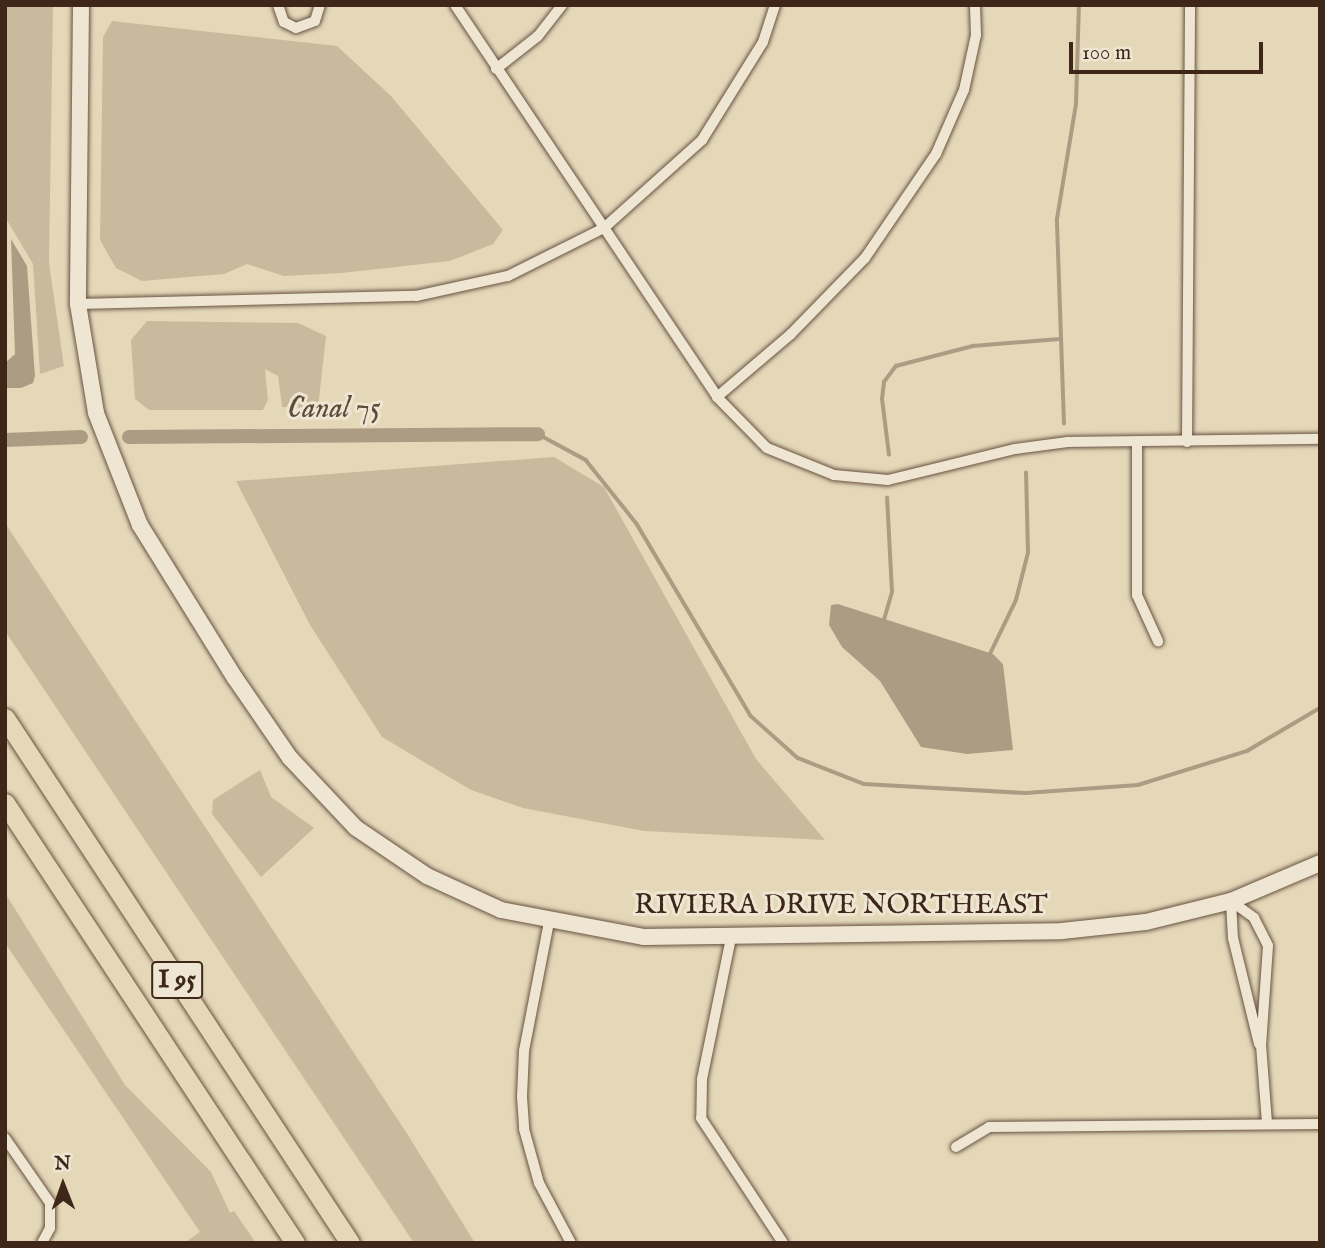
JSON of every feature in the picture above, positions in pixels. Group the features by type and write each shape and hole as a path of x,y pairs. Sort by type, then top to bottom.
{"highway":[{"name":"I 95","path":"5,718 350,1243"},
{"name":"I 95","path":"5,803 295,1243"}],"street":[{"name":"RIVIERA DRIVE NORTHEAST","path":"81,5 78,304 96,413 139,523 290,758 355,827 427,876 501,910 549,922 644,937 732,933 1062,931 1146,922 1231,901 1320,863"},
{"path":"278,5 284,22 296,28 315,21 320,5"},
{"path":"455,5 717,397 767,448 834,475 887,480 1015,449 1068,442 1320,439"},
{"path":"496,69 538,36 562,5"},
{"path":"78,304 416,296 508,276 604,228 702,140 762,42 775,5"},
{"path":"717,397 791,334 865,258 936,154 964,90 976,35 975,5"},
{"path":"1187,442 1190,5"},
{"path":"1137,441 1137,595 1158,641"},
{"path":"1231,901 1233,938 1261,1045"},
{"path":"1231,901 1254,918 1268,946 1261,1045 1267,1123"},
{"path":"549,922 524,1051 524,1129 539,1183 571,1243"},
{"path":"732,933 702,1079 701,1118 783,1243"},
{"path":"956,1147 989,1127 1320,1124"},
{"path":"5,1138 50,1203 50,1228 42,1243"}],"shaded area":[{"path":"5,5 53,5 49,263 64,366 40,374 33,264 5,217"},
{"path":"112,21 337,46 391,96 503,230 493,244 450,261 342,273 284,276 247,264 224,274 142,281 116,268 100,240 103,37"},
{"path":"11,239 27,266 35,376 33,383 21,388 5,388 5,363 15,354"},
{"path":"147,321 298,323 326,336 318,408 282,407 278,376 265,369 268,400 263,410 149,410 135,399 131,340"},
{"path":"554,457 604,487 756,759 825,840 644,831 523,808 471,790 382,737 310,625 236,481"},
{"path":"5,523 406,1132 475,1243 414,1243 5,631"},
{"path":"838,604 993,654 1003,664 1013,750 967,754 921,747 880,681 842,647 829,625 831,605"},
{"path":"260,770 271,797 314,828 261,877 212,814 213,800"},
{"path":"5,893 125,1085 211,1172 230,1213 234,1211 256,1243 184,1243 200,1232 5,943"}],"waterway":[{"path":"1064,424 1057,219 1076,104 1079,5"},
{"path":"889,455 882,399 884,382 896,366 973,346 1060,339"},
{"path":"538,434 586,460 637,524 751,716 798,758 864,784 1026,793 1138,785 1247,751 1320,708"},
{"name":"Canal 75","path":"129,437 538,434"},
{"name":"Canal 75","path":"5,440 81,437"},
{"path":"988,658 1016,600 1028,553 1026,473"},
{"path":"884,620 892,592 887,498"}]}
